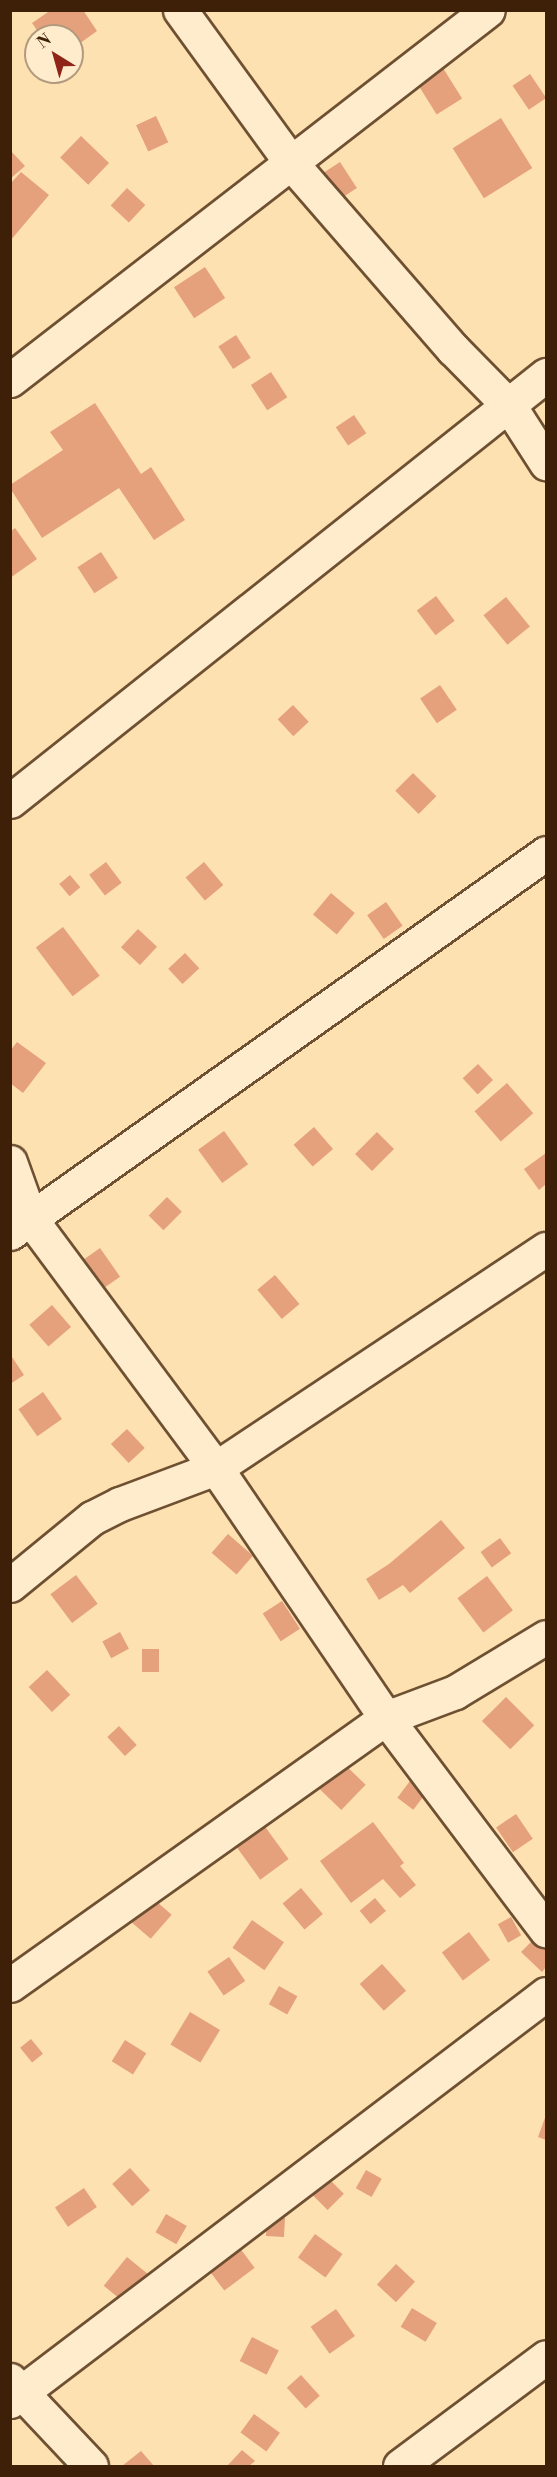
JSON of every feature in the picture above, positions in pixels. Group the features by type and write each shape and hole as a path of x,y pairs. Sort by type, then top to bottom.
{"street":[{"path":"180,10 292,164 453,350 510,406 546,463"},
{"path":"10,380 292,164 488,10"},
{"path":"10,801 510,406 546,375"},
{"path":"20,1225 546,853"},
{"path":"10,1162 20,1225 216,1468 386,1718 546,1930"},
{"path":"10,1585 92,1518 120,1504 216,1468 546,1249"},
{"path":"10,1985 386,1718 455,1692 546,1637"},
{"path":"91,2466 14,2391 546,1994"},
{"path":"400,2466 546,2357"}],"building":[{"path":"51,10 83,10 97,31 84,40 84,24 32,23"},
{"path":"443,68 462,99 437,114 418,84"},
{"path":"530,74 546,98 529,110 513,86"},
{"path":"156,116 168,142 148,152 136,125"},
{"path":"501,118 532,168 484,198 453,148"},
{"path":"81,136 109,163 88,185 60,158"},
{"path":"10,150 25,166 10,179"},
{"path":"340,162 357,188 330,205 313,179"},
{"path":"21,172 49,195 10,241 10,184"},
{"path":"127,188 145,205 129,223 111,206"},
{"path":"205,267 225,298 194,318 174,287"},
{"path":"236,335 251,358 233,369 218,346"},
{"path":"271,372 287,397 267,410 251,385"},
{"path":"95,403 141,474 151,467 185,520 154,540 119,488 42,538 10,488 10,485 63,450 50,432"},
{"path":"354,415 366,433 348,446 336,427"},
{"path":"15,528 37,559 10,578 10,532"},
{"path":"101,552 118,578 94,593 78,567"},
{"path":"436,596 455,621 435,635 417,610"},
{"path":"506,597 530,627 507,645 483,615"},
{"path":"440,685 457,710 437,723 420,698"},
{"path":"293,705 309,722 293,736 278,719"},
{"path":"413,773 436,796 419,814 395,791"},
{"path":"106,862 122,883 105,895 89,875"},
{"path":"204,862 223,885 205,900 186,877"},
{"path":"70,875 80,887 70,896 59,884"},
{"path":"331,893 355,913 337,934 313,914"},
{"path":"386,902 403,926 384,939 367,915"},
{"path":"63,927 100,976 73,996 36,947"},
{"path":"138,929 157,947 140,965 121,947"},
{"path":"185,953 199,968 183,984 168,969"},
{"path":"17,1042 46,1063 23,1093 10,1083 10,1051"},
{"path":"478,1064 493,1080 478,1094 463,1078"},
{"path":"507,1083 533,1113 501,1141 475,1111"},
{"path":"314,1127 333,1149 313,1167 294,1145"},
{"path":"224,1131 248,1164 222,1183 198,1150"},
{"path":"377,1132 394,1149 372,1171 355,1154"},
{"path":"546,1153 546,1184 539,1190 524,1169"},
{"path":"167,1197 182,1212 163,1230 149,1215"},
{"path":"100,1248 120,1277 96,1293 76,1265"},
{"path":"275,1275 299,1304 282,1319 257,1290"},
{"path":"52,1305 71,1327 48,1347 29,1325"},
{"path":"10,1354 24,1375 10,1384"},
{"path":"43,1392 62,1419 37,1436 18,1409"},
{"path":"127,1429 145,1448 129,1463 111,1444"},
{"path":"441,1520 465,1548 410,1593 403,1585 379,1600 366,1579 389,1564"},
{"path":"228,1534 253,1556 237,1575 212,1553"},
{"path":"500,1538 511,1553 492,1567 481,1552"},
{"path":"76,1575 98,1604 72,1623 50,1594"},
{"path":"487,1576 513,1610 483,1633 457,1598"},
{"path":"282,1601 300,1629 281,1641 263,1614"},
{"path":"120,1632 129,1649 111,1658 102,1641"},
{"path":"142,1649 159,1649 159,1672 142,1672"},
{"path":"47,1670 70,1695 52,1712 29,1687"},
{"path":"506,1697 534,1725 510,1749 482,1721"},
{"path":"119,1726 137,1745 125,1756 107,1737"},
{"path":"339,1759 366,1785 341,1810 315,1784"},
{"path":"410,1781 426,1793 413,1810 397,1798"},
{"path":"516,1814 533,1839 513,1852 496,1827"},
{"path":"258,1817 289,1859 260,1880 230,1838"},
{"path":"373,1822 404,1863 400,1866 416,1885 400,1898 383,1879 351,1903 320,1861"},
{"path":"301,1888 323,1914 304,1929 283,1903"},
{"path":"149,1895 172,1915 151,1939 128,1919"},
{"path":"375,1898 386,1911 371,1924 360,1911"},
{"path":"511,1917 521,1935 508,1943 498,1924"},
{"path":"252,1920 284,1942 264,1970 232,1948"},
{"path":"469,1932 490,1960 463,1980 442,1952"},
{"path":"536,1937 546,1946 546,1967 542,1972 521,1952"},
{"path":"229,1957 245,1981 224,1996 207,1972"},
{"path":"382,1964 406,1991 384,2011 360,1984"},
{"path":"279,1986 297,1996 287,2015 269,2004"},
{"path":"190,2012 220,2030 200,2063 170,2045"},
{"path":"31,2039 43,2054 32,2063 20,2048"},
{"path":"125,2040 146,2053 133,2074 112,2061"},
{"path":"546,2115 546,2140 538,2137"},
{"path":"130,2168 150,2190 132,2206 112,2184"},
{"path":"366,2170 382,2179 372,2197 356,2188"},
{"path":"329,2179 344,2194 328,2210 313,2195"},
{"path":"84,2188 97,2207 68,2227 55,2208"},
{"path":"166,2214 187,2226 176,2244 156,2232"},
{"path":"267,2217 285,2218 284,2237 266,2236"},
{"path":"315,2234 343,2254 325,2277 298,2257"},
{"path":"233,2239 255,2268 224,2291 203,2262"},
{"path":"127,2257 152,2277 129,2306 104,2286"},
{"path":"396,2264 415,2282 396,2302 377,2284"},
{"path":"412,2308 437,2323 426,2342 401,2327"},
{"path":"336,2309 355,2336 330,2354 311,2327"},
{"path":"252,2337 279,2351 266,2375 240,2361"},
{"path":"301,2375 320,2396 306,2409 287,2388"},
{"path":"254,2414 280,2433 266,2451 240,2433"},
{"path":"242,2450 255,2461 249,2466 227,2466"},
{"path":"141,2451 154,2466 122,2466"}]}
